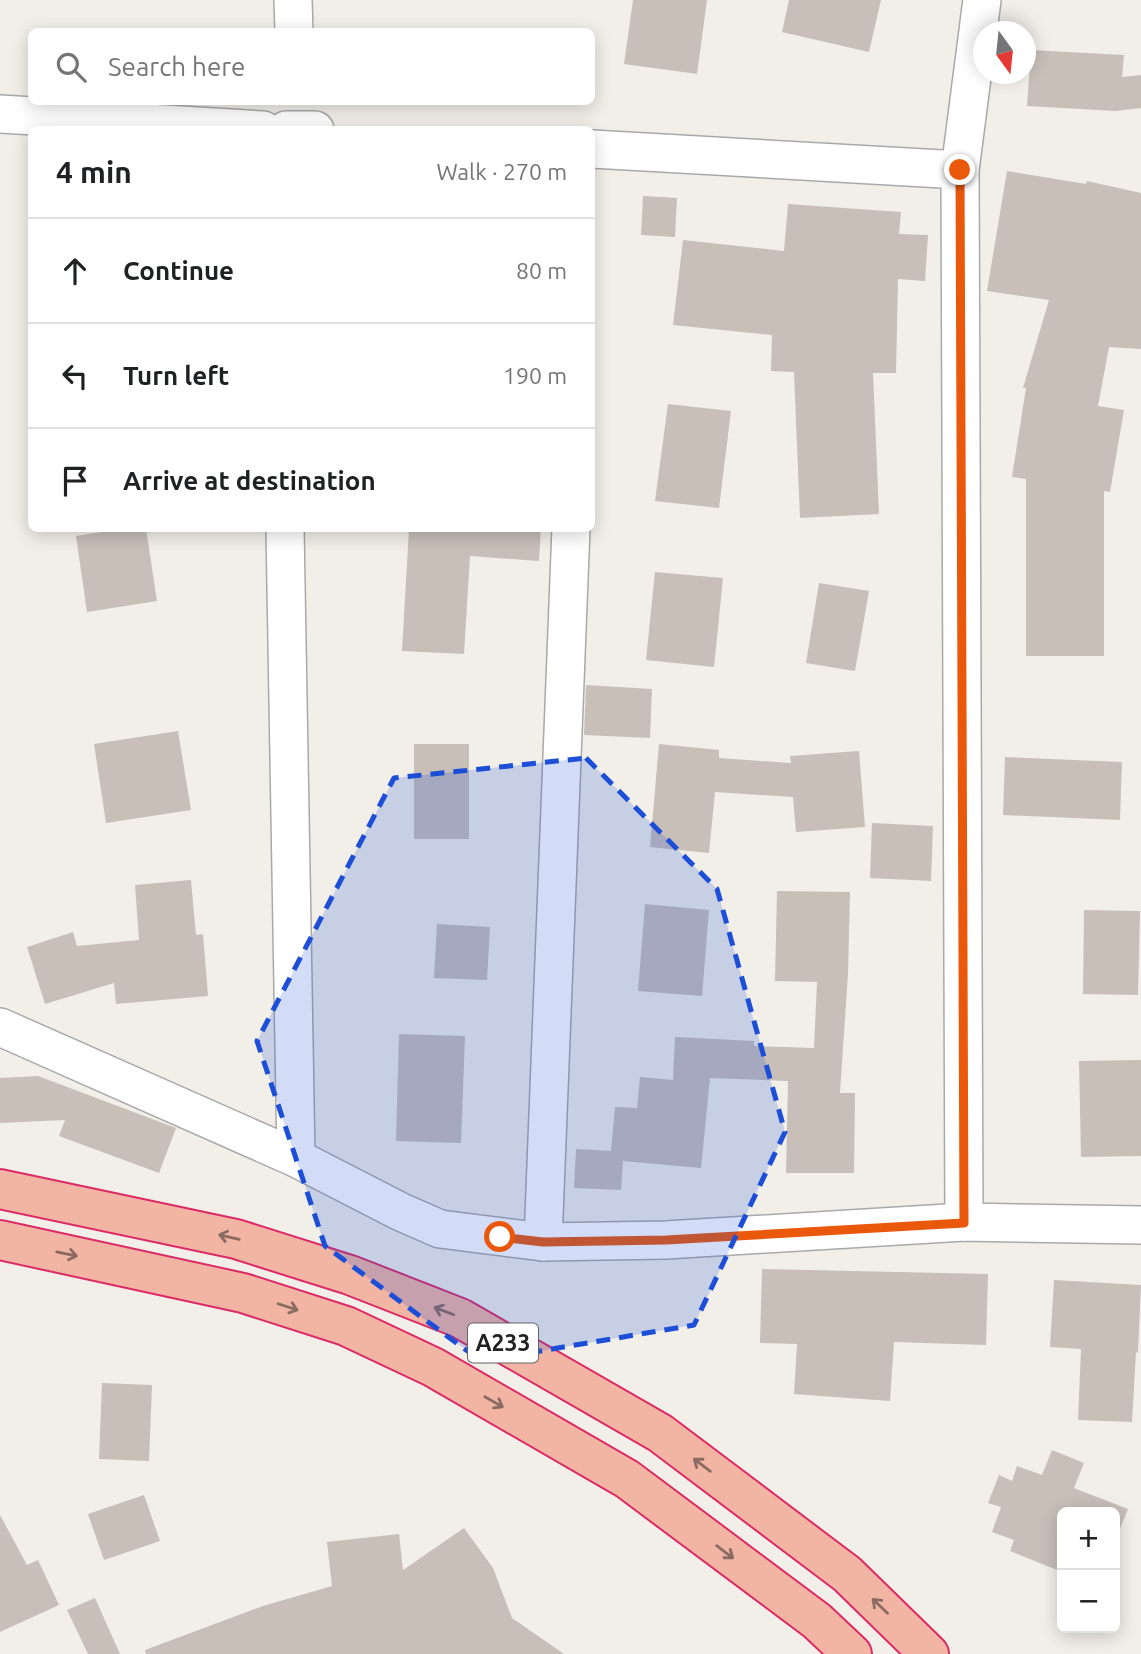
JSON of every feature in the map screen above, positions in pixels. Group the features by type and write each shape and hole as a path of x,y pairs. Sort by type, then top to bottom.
{"highway":[{"name":"A233","path":"0,1189 236,1239 350,1275 460,1318 660,1433 847,1574 929,1654"},
{"name":"A233","path":"0,1240 243,1293 346,1326 433,1367 627,1479 817,1621 852,1654"}],"street":[{"path":"293,0 294,28"},
{"path":"964,1223 960,170 982,0"},
{"path":"0,114 292,124"},
{"path":"595,149 960,170"},
{"path":"285,532 296,1157"},
{"path":"543,1242 571,532"},
{"path":"0,1027 296,1157 401,1212 440,1229 543,1242 666,1240 964,1223 1141,1225"}],"highlighted area":[{"path":"586,758 717,889 785,1132 694,1325 481,1361 325,1246 257,1041 394,778"}],"building":[{"path":"633,0 707,0 697,74 624,64"},
{"path":"789,0 881,0 869,52 782,32"},
{"path":"1036,50 1124,55 1122,77 1141,75 1141,108 1116,111 1027,106 1029,84 1036,84"},
{"path":"1007,171 1086,184 1087,181 1141,193 1141,349 1109,347 1098,406 1124,410 1110,492 1104,491 1104,656 1026,656 1026,479 1012,477 1026,388 1023,388 1049,300 987,291"},
{"path":"643,196 677,198 675,237 641,235"},
{"path":"788,204 901,212 899,234 928,235 925,281 898,279 896,373 873,373 879,514 800,518 794,372 771,371 772,335 673,325 683,240 784,251"},
{"path":"668,404 731,411 719,508 655,501"},
{"path":"102,532 147,532 157,601 87,612 76,536"},
{"path":"409,532 541,532 539,561 470,556 464,654 402,651"},
{"path":"655,572 723,578 714,667 646,660"},
{"path":"819,583 869,591 855,671 806,663"},
{"path":"586,685 652,689 650,738 584,735"},
{"path":"178,731 191,810 106,823 94,744"},
{"path":"414,744 469,744 469,839 414,839"},
{"path":"659,744 719,750 719,758 791,763 790,756 859,751 865,827 796,832 793,797 715,792 709,853 650,847"},
{"path":"1005,757 1122,762 1120,820 1003,815"},
{"path":"872,823 933,826 931,881 870,878"},
{"path":"191,880 196,935 203,934 208,996 116,1004 114,983 45,1004 27,947 73,932 77,946 139,940 135,885"},
{"path":"777,891 850,892 840,1093 855,1093 854,1173 786,1173 788,1081 710,1078 701,1168 623,1161 621,1190 574,1188 576,1149 611,1151 615,1107 637,1108 640,1077 673,1080 675,1037 754,1041 754,1046 814,1048 817,982 775,981"},
{"path":"645,904 709,910 702,996 638,991"},
{"path":"1084,910 1140,911 1138,995 1083,994"},
{"path":"437,924 490,927 487,980 434,978"},
{"path":"399,1034 465,1036 461,1143 396,1141"},
{"path":"1141,1060 1141,1156 1081,1157 1079,1061"},
{"path":"38,1076 176,1128 159,1173 59,1136 65,1120 0,1123 0,1078"},
{"path":"762,1269 988,1274 986,1345 894,1342 890,1401 794,1394 797,1344 760,1343"},
{"path":"1054,1280 1141,1285 1132,1422 1078,1420 1081,1349 1050,1347"},
{"path":"102,1383 152,1385 149,1461 99,1459"},
{"path":"1052,1450 1084,1463 1074,1488 1128,1509 1120,1529 1120,1507 1057,1507 1057,1570 1010,1551 1014,1540 992,1532 1001,1507 988,1503 999,1475 1012,1481 1017,1466 1042,1475"},
{"path":"144,1495 160,1541 104,1560 88,1514"},
{"path":"0,1515 27,1565 38,1560 59,1605 0,1632"},
{"path":"464,1528 493,1568 512,1618 564,1654 146,1654 145,1650 263,1606 332,1586 327,1542 399,1534 403,1570"},
{"path":"95,1598 120,1654 88,1654 67,1610"}],"route":[{"path":"500,1237 543,1242 666,1240 964,1223 960,170"}]}
